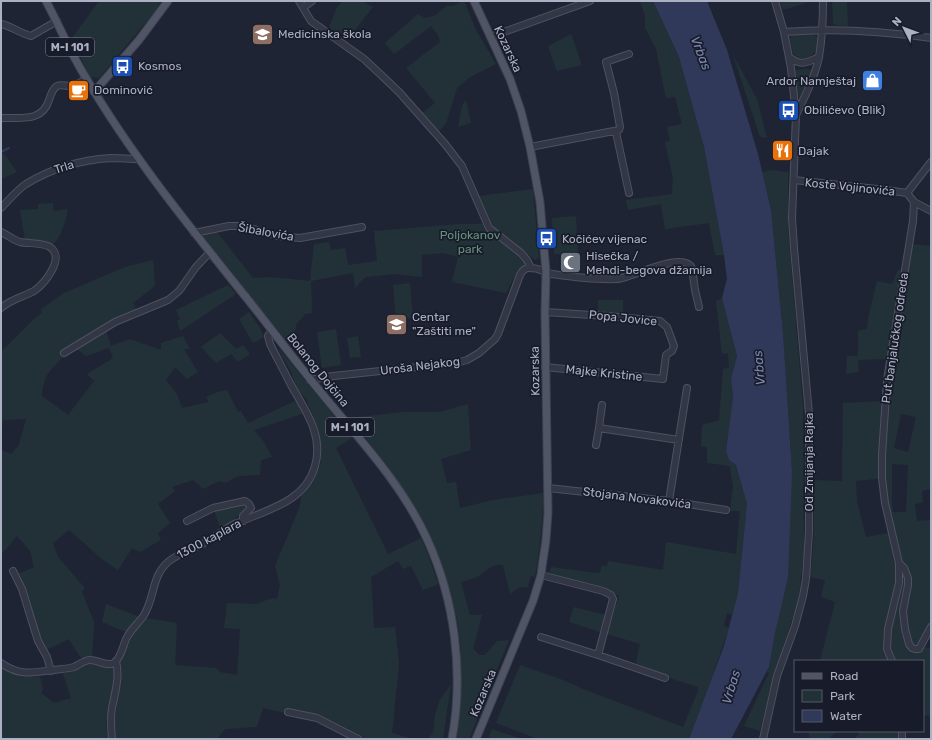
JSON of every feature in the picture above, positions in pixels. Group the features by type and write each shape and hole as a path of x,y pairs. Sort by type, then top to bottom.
{"main road":[{"name":"M-I 101","path":"46,1 94,92"},
{"path":"94,92 139,40 168,1"},
{"name":"Kozarska","path":"474,1 513,86 530,147 540,202 546,272 545,367 548,488 546,540 541,574 529,611 476,739"},
{"name":"Bolanog Dojčina","path":"94,92 139,159 194,233 310,380 398,487 422,529 433,553 446,594 455,635 457,679 456,711 452,739"}],"street":[{"path":"299,1 304,7 308,17 314,24 364,59 389,83 445,144 462,166 489,228 520,253 527,260 531,268 579,277 616,279 628,277 664,264 686,262 691,265 692,268 699,307"},
{"path":"304,7 312,1"},
{"path":"490,36 580,3 590,1"},
{"path":"775,1 784,32 789,57 796,115"},
{"path":"796,115 811,81 819,57 823,1"},
{"path":"1,24 31,36 57,21"},
{"path":"784,32 822,30 880,32 931,38"},
{"path":"530,147 616,132 619,130 620,128 614,93 606,62 629,54"},
{"path":"789,57 796,62 801,63 819,57"},
{"path":"1,118 37,116 46,108 55,88 59,85 75,86 86,79"},
{"name":"Od Zmijanja Rajka","path":"763,739 777,676 796,626 803,596 809,552 809,414 794,248 792,208 796,115"},
{"path":"616,132 629,193"},
{"name":"Trla","path":"1,208 26,184 54,169 69,164 112,158 139,159"},
{"name":"Koste Vojinovića","path":"907,194 931,162"},
{"name":"Koste Vojinovića","path":"794,180 886,190 907,194 914,202 931,211"},
{"name":"Put banjalučkog odreda","path":"892,660 887,649 888,629 899,583 899,564 885,504 882,478 882,459 887,380 913,221 914,202"},
{"name":"Šibalovića","path":"194,233 229,226 243,226 278,236 300,238 362,227"},
{"path":"1,232 18,241 42,244 50,247 56,259 53,268 40,285 25,295 9,301 1,308"},
{"path":"64,353 115,322 168,300 179,291 196,267 210,252"},
{"name":"Uroša Nejakog","path":"310,380 333,376 456,363 473,357 486,348 495,339 520,275 525,268 531,268"},
{"name":"Popa Jovice","path":"545,312 607,316 663,322 667,327 674,346 672,351 666,355 663,379"},
{"name":"1300 kaplara","path":"116,661 127,637 145,613 155,582 165,564 230,526 283,504 297,495 314,472 318,445 315,430 308,413 270,344 268,336 272,330"},
{"name":"Majke Kristine","path":"545,367 663,379"},
{"path":"669,501 687,388"},
{"path":"596,445 602,405"},
{"path":"599,428 679,440"},
{"name":"Stojana Novakovića","path":"548,488 669,501 726,510"},
{"path":"187,522 213,508 245,502 249,504 251,508 243,516 243,521"},
{"path":"899,564 904,568 908,578 903,620 908,641 912,648 916,650 919,649 931,627"},
{"path":"14,571 22,589 38,641 47,657 51,670"},
{"path":"541,574 603,591 613,597 598,655"},
{"path":"541,637 665,678"},
{"path":"1,663 16,671 34,674 75,667 89,660 111,664 116,661 118,677 110,724 112,739"},
{"path":"288,712 317,718 358,739"}],"green space":[{"path":"99,1 161,1 156,10 100,77 97,78 91,77 88,73 72,38"},
{"path":"341,1 362,1 373,7 355,30 350,29 339,35 329,27 337,7 342,2"},
{"path":"464,1 476,30 496,64 470,77 457,88 446,123 439,132 421,114 435,103 406,68 440,42 438,35 431,26 394,54 385,43 418,14 425,18 436,15 446,6 453,6"},
{"path":"640,1 653,1 679,57 704,147 724,255 715,255 709,223 665,229 661,204 628,210 626,200 672,194 673,178 665,142 670,141 667,127 682,124 675,97 666,98 656,49 645,28 645,16"},
{"path":"780,1 808,1 806,3 782,9"},
{"path":"832,1 847,1 848,26 833,24"},
{"path":"811,33 817,37 817,47 811,56 800,58 793,54 790,39 794,34"},
{"path":"571,34 582,65 557,71 548,46"},
{"path":"733,55 757,99 767,138 760,137"},
{"path":"795,70 812,70 799,100"},
{"path":"466,100 471,123 458,127 462,106"},
{"path":"4,153 17,172 1,179 1,156"},
{"path":"773,170 788,172 788,229 803,408 804,553 798,602 774,674 760,731 744,726 769,673 767,672 775,633 792,472 783,333 771,210 762,172"},
{"path":"533,189 539,258 535,260 491,226 478,196"},
{"path":"53,203 53,211 68,209 63,229 52,246 25,240 20,210 38,209 38,204"},
{"path":"576,216 578,255 554,254 552,218"},
{"name":"Poljokanov park","path":"458,224 483,224 485,230 524,260 526,263 517,273 506,293 452,282 458,257 443,253 422,255 422,277 395,274 366,277 355,289 353,273 311,281 312,313 305,314 296,325 294,337 287,342 203,236 205,234 217,232 253,278 270,277 310,281 314,244 329,242 331,250 345,248 348,265 377,261 374,231"},
{"path":"912,244 931,246 931,489 922,491 923,502 915,504 917,521 931,520 931,624 928,626 922,647 931,648 931,716 924,715 924,660 820,660 835,602 821,597 825,580 810,577 812,565 814,516 813,480 842,481 843,403 886,401","holes":["901,414 916,417 908,452 894,448","892,464 908,465 906,512 893,512","884,478 894,532 866,537 857,502 856,481"]},
{"path":"153,260 155,286 133,303 137,311 120,318 61,352 63,357 48,374 44,383 42,396 68,415 94,381 87,374 113,358 109,348 86,356 77,349 106,331 111,346 130,339 161,350 161,343 183,336 190,349 184,349 198,372 187,379 175,367 166,380 177,394 182,408 209,402 206,397 217,392 227,390 238,412 241,411 248,423 297,400 305,413 254,430 264,442 272,457 261,460 260,475 238,476 226,483 219,481 203,489 193,480 172,487 175,491 158,504 170,523 158,533 161,540 140,552 132,548 118,570 102,559 69,530 53,543 58,557 85,588 82,592 94,622 92,658 82,660 69,639 46,650 39,638 28,598 18,574 34,567 30,551 17,536 1,555 1,450 11,454 19,445 26,419 3,420 1,437 1,352 42,313 41,309 64,293 125,267"},
{"path":"898,270 902,270 887,359 858,360 859,372 846,374 847,356 858,356 858,331 867,329 868,318 877,281 892,284"},
{"path":"410,283 413,318 396,320 393,285"},
{"path":"228,285 236,294 180,331 177,321 180,319 176,310"},
{"path":"722,298 737,356 731,378 733,397 726,451 729,460 736,465 747,504 738,593 732,615 727,613 724,626 729,628 689,739 538,739 496,723 520,665 563,680 683,727 698,691 698,687 670,678 636,663 640,644 607,634 619,596 613,592 549,572 551,567 597,573 600,572 602,566 607,566 608,561 663,570 666,542 736,554 740,511 730,511 733,487 730,466 707,463 707,447 701,446 702,425 719,420 723,369 729,368 728,353 722,354 716,301"},
{"path":"598,300 623,300 623,316 598,313"},
{"path":"249,312 260,328 264,337 253,343 239,319"},
{"path":"336,329 341,365 322,368 317,332"},
{"path":"220,333 236,349 243,345 250,354 238,362 231,354 216,363 201,347"},
{"path":"358,336 361,357 350,358 347,338"},
{"path":"280,350 352,438 336,448 388,554 421,538 429,557 438,584 423,590 411,566 403,569 398,561 371,577 374,628 395,627 399,664 392,733 414,739 364,739 317,716 285,710 285,713 263,708 257,727 225,729 217,739 117,739 115,734 115,720 120,679 120,660 127,644 146,618 177,623 175,665 216,668 220,672 237,675 240,629 224,628 227,603 256,604 272,598 277,599 280,585 275,566 300,506 301,496 313,482 321,462 318,429 306,399 296,388 291,371 279,351"},
{"path":"468,404 471,450 441,459 447,483 456,482 460,508 493,500 543,493 543,503 541,535 535,577 531,576 528,587 520,587 510,594 503,565 495,565 477,577 461,582 470,615 482,615 473,649 480,655 485,655 497,641 509,640 469,739 457,739 461,650 458,623 439,560 424,523 404,490 349,418 404,412 440,412"},
{"path":"245,504 249,508 246,512 236,517 234,522 221,530 214,510"},
{"path":"106,604 140,617 126,632 102,622"},
{"path":"574,607 606,615 600,632 569,622"},
{"path":"89,663 107,667 113,666 114,668 116,677 106,723 108,739 1,739 1,667 27,676 40,677 43,689 41,693 54,703 71,698 62,671"},
{"path":"451,684 443,739 427,739 433,733 435,715 440,700"},
{"path":"492,729 521,739 488,739"},
{"path":"809,732 837,732 828,739 809,739"},
{"path":"859,732 906,732 906,739 855,739"}],"water":[{"name":"Vrbas","path":"653,1 707,1 727,50 758,154 771,210 783,333 792,472 788,577 769,667 731,739 689,739 724,646 738,593 747,504 736,465 729,460 726,451 733,397 731,378 737,356 722,298 727,279 704,147 679,57"}],"waterway":[{"path":"1,152 9,148"}],"place":[{"name":"Medicinska škola","path":"262,34"},
{"name":"Kosmos","path":"123,66"},
{"name":"Ardor Namještaj","path":"872,81"},
{"name":"Dominović","path":"79,90"},
{"name":"Obilićevo (Blik)","path":"788,110"},
{"name":"Dajak","path":"783,151"},
{"name":"Kočićev vijenac","path":"546,239"},
{"name":"Hisečka / Mehdi-begova džamija","path":"571,263"},
{"name":"Centar \"Zaštiti me\"","path":"396,324"}]}
